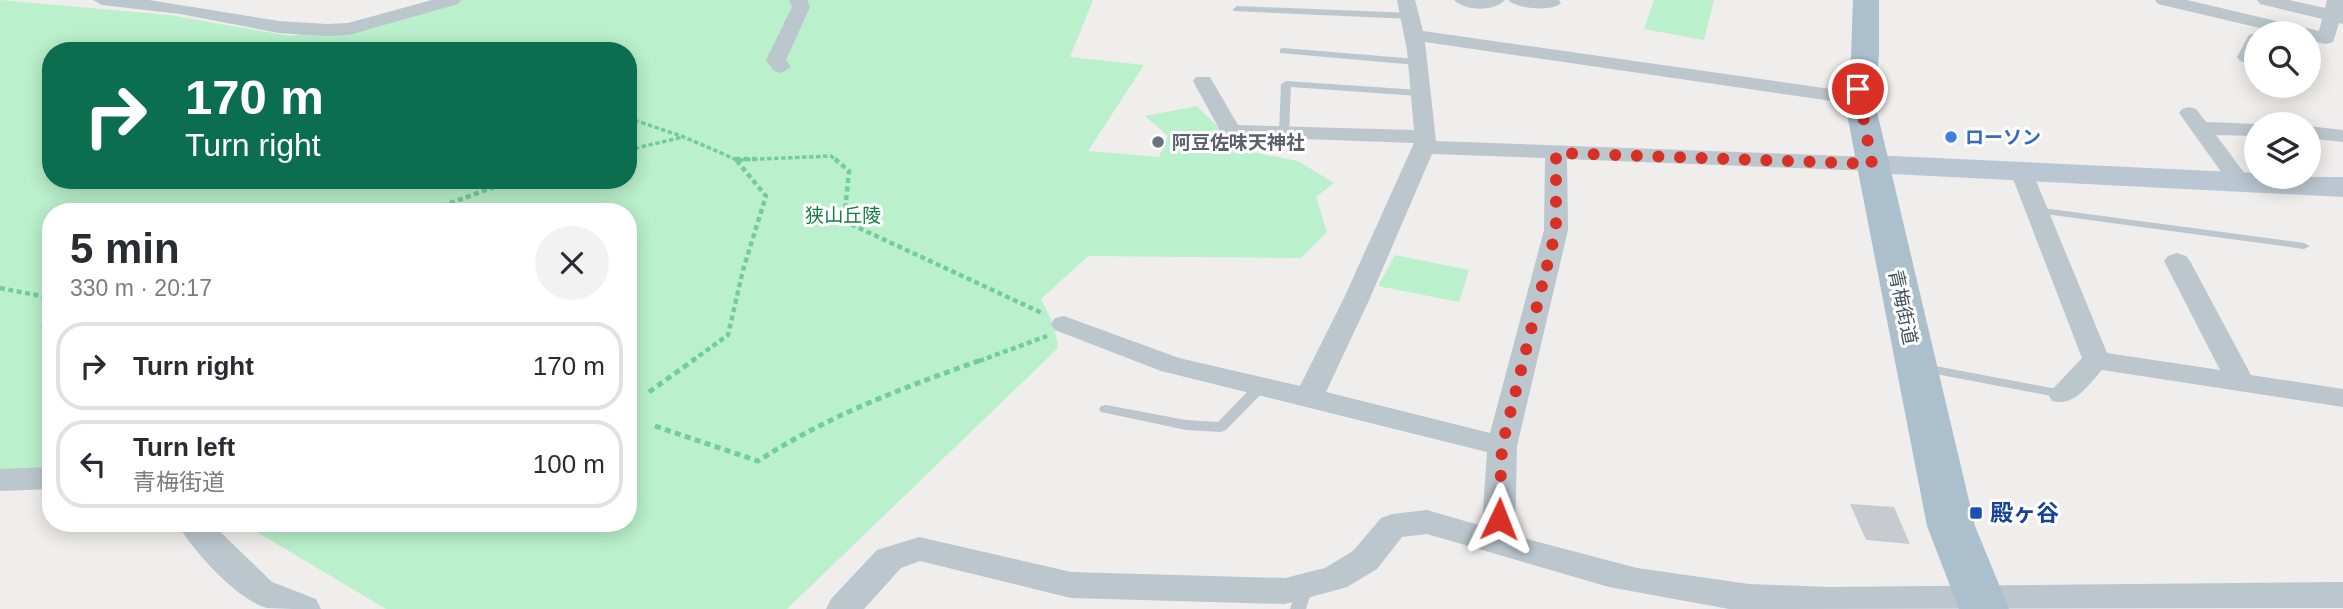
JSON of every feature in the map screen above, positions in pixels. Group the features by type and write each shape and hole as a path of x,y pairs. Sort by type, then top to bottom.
{"main road":[{"name":"青梅街道","path":"1867,0 1866,56 1858,99 1951,526 1981,603"}],"street":[{"path":"102,0 180,9 279,27 327,30 349,29 452,0"},
{"path":"781,67 776,60 801,7 798,0"},
{"path":"1463,0 1489,3 1496,0"},
{"path":"1517,0 1552,3"},
{"path":"2164,0 2244,27"},
{"path":"2266,0 2337,11 2326,38 2321,37"},
{"path":"1309,397 1357,298 1425,142 1418,62 1410,17 1858,99"},
{"path":"1203,81 1231,131 1284,132 1556,153 1872,164 2343,187"},
{"path":"2240,182 2194,121 2244,128"},
{"path":"2321,133 2343,136"},
{"path":"1498,543 1502,446 1556,230 1556,153"},
{"path":"2021,171 2096,360"},
{"path":"2178,261 2241,383"},
{"path":"1067,325 1171,365 1502,446"},
{"path":"2096,360 2343,398"},
{"path":"2062,394 2096,360"},
{"path":"0,480 42,478"},
{"path":"843,609 889,559 919,549 1071,585 1285,591 1301,598 1365,560 1392,526 1427,522 1678,598 1724,595 1981,603 2343,595"},
{"path":"200,532 260,591 304,609"}],"lane":[{"path":"1237,9 1410,17"},
{"path":"1283,51 1418,62"},
{"path":"1284,132 1286,84 1419,93"},
{"path":"2035,210 2304,246"},
{"path":"1916,367 2062,394"},
{"path":"1106,410 1186,425 1221,427 1260,387"}],"path":[{"path":"637,121 684,137 737,160 831,156 849,171 844,221 1067,325"},
{"path":"637,148 684,137"},
{"path":"649,391 728,335 743,270 766,196 737,160"},
{"path":"450,203 489,189"},
{"path":"0,288 42,296"},
{"path":"655,426 758,461 785,441 883,393 971,365 1067,325"}],"green space":[{"name":"狭山丘陵","path":"0,0 169,15 291,36 403,12 440,0 1093,0 1070,57 1144,65 1088,151 1159,157 1168,136 1145,116 1197,106 1241,150 1298,161 1334,183 1316,197 1327,232 1301,258 1088,256 1041,299 1054,325 1058,348 787,609 386,609 257,532 637,532 637,203 42,203 42,474 0,474"},
{"path":"1654,0 1714,0 1704,40 1644,29"},
{"path":"1395,255 1469,270 1459,302 1378,286"}],"building":[{"path":"1850,504 1894,507 1910,544 1866,540"}],"place":[{"name":"ローソン","path":"1951,137"},
{"name":"阿豆佐味天神社","path":"1158,142"},
{"name":"殿ヶ谷","path":"1976,513"}],"route":[{"path":"1499,519 1502,446 1556,230 1556,153 1872,164 1858,89"}]}
